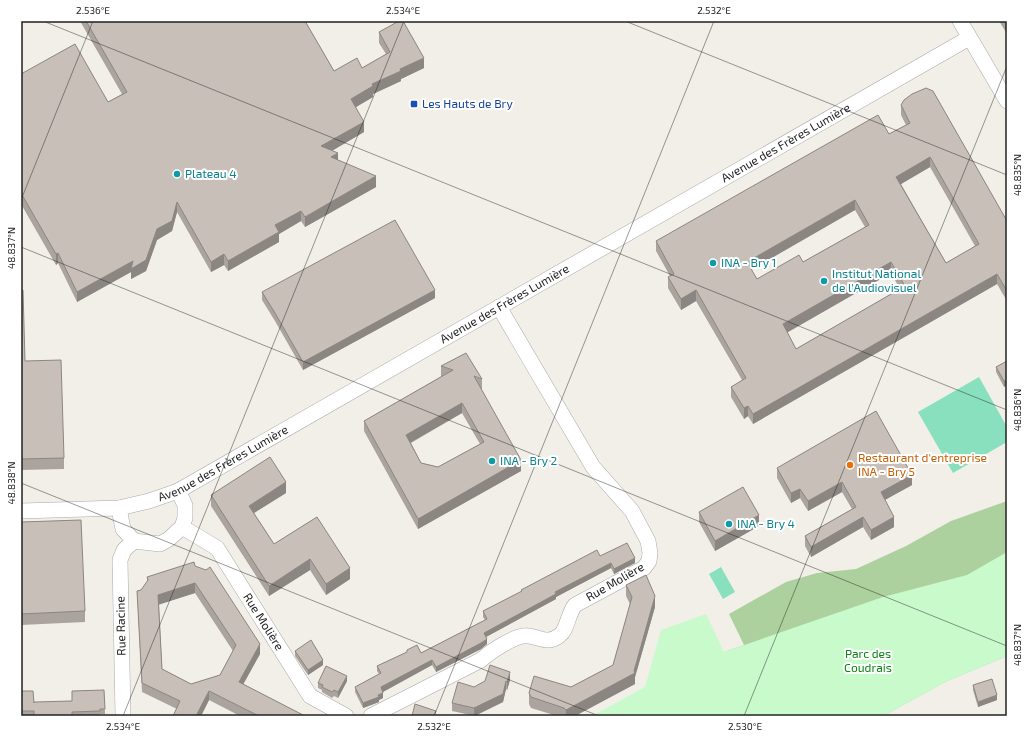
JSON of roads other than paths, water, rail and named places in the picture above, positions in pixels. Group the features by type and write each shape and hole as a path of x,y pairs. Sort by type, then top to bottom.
{"street":[{"path":"960,21 1007,102"},
{"name":"Avenue des Frères Lumière","path":"21,511 119,508 178,491 969,38"},
{"name":"Rue Molière","path":"371,716 481,660 488,654 518,637 527,636 549,641 560,636 564,630 570,611 575,605 644,568 649,561 650,553 648,541 632,511 593,467 499,307"},
{"path":"119,508 123,529 134,541 160,544 182,527 185,518 185,505 178,491"},
{"name":"Rue Molière","path":"182,527 218,548 310,696 346,716"},
{"name":"Rue Racine","path":"124,716 120,560 124,550 134,541"}],"place":[{"name":"Les Hauts de Bry","path":"414,104"},
{"name":"Plateau 4","path":"177,174"},
{"name":"INA - Bry 1","path":"713,263"},
{"name":"Institut National de l'Audiovisuel","path":"824,281"},
{"name":"INA - Bry 2","path":"492,461"},
{"name":"Restaurant d'entreprise INA - Bry 5","path":"850,465"},
{"name":"INA - Bry 4","path":"729,524"}],"park label":[{"name":"Parc des Coudrais","path":"868,661"}]}
